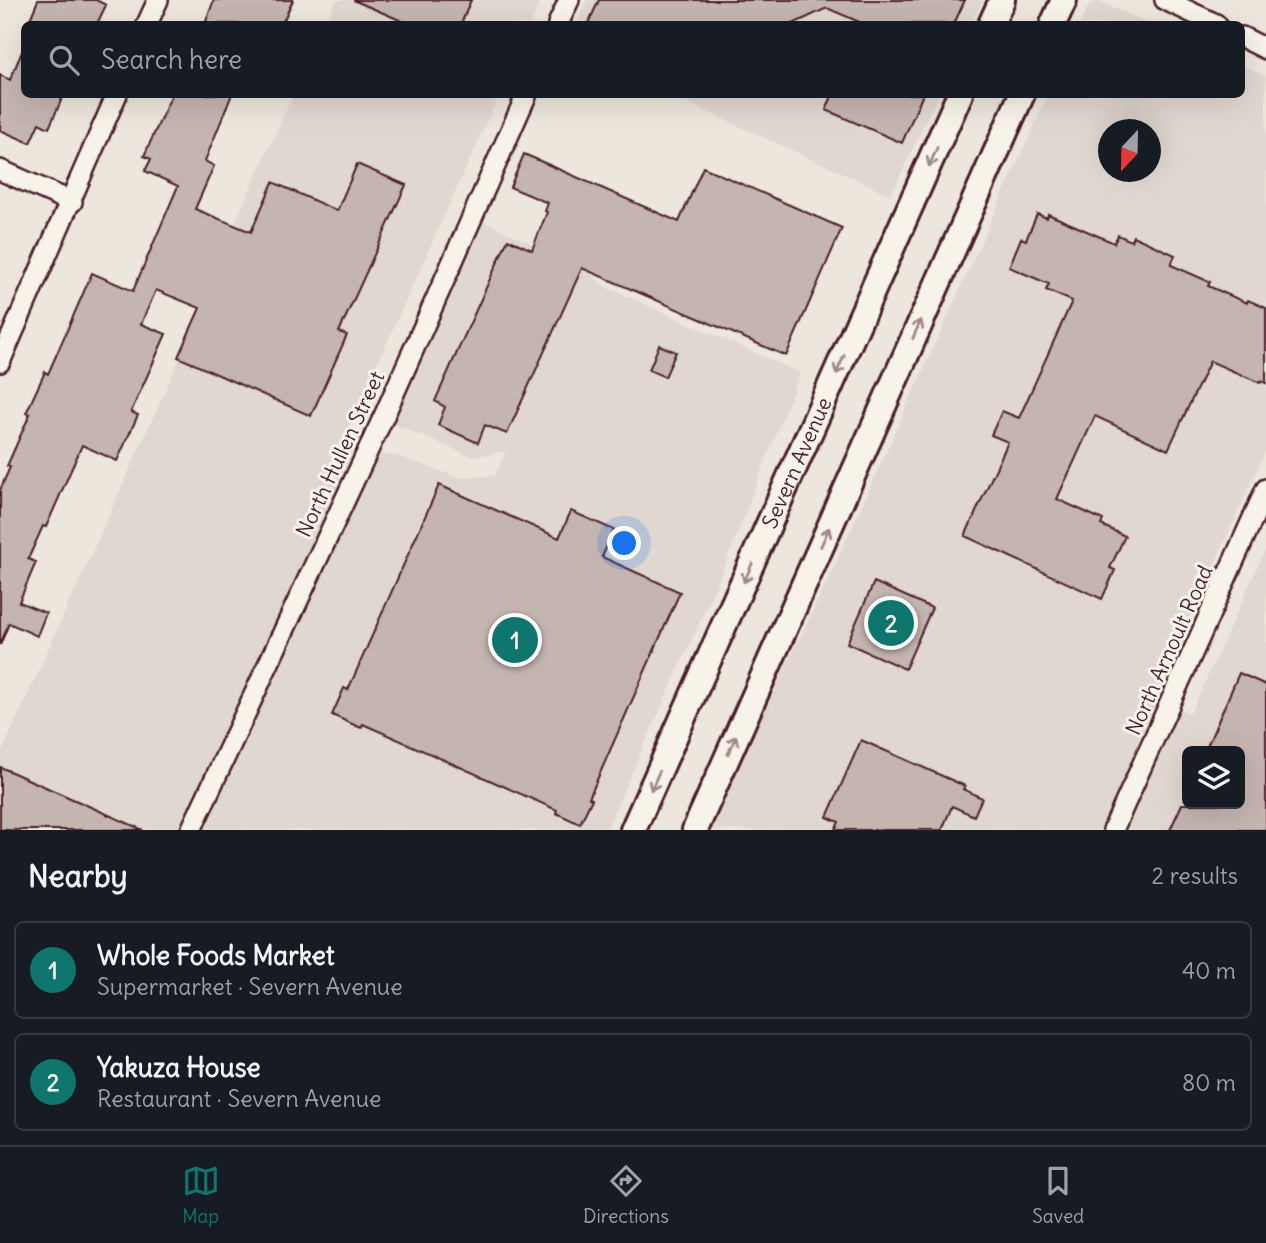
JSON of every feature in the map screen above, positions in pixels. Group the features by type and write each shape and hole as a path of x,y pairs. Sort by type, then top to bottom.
{"street":[{"path":"148,21 158,0"},
{"path":"559,21 569,0"},
{"path":"993,21 1002,0"},
{"path":"1054,21 1064,0"},
{"path":"1165,0 1210,21"},
{"path":"1245,39 1266,49"},
{"path":"0,362 115,98"},
{"name":"North Hullen Street","path":"191,830 384,416 525,98"},
{"name":"Severn Avenue","path":"633,830 958,98"},
{"path":"695,830 1020,98"},
{"path":"0,170 72,202"},
{"name":"North Arnoult Road","path":"1113,830 1266,489"}],"shaded area":[{"path":"336,0 541,0 531,21 326,21"},
{"path":"587,0 983,0 972,21 577,21"},
{"path":"1097,1 1143,21 1081,21 1089,5"},
{"path":"1245,66 1266,76 1266,450 1153,699 1191,713 1266,548 1266,830 708,830 838,558 1047,98 1245,98"},
{"path":"292,98 498,98 339,448 397,456 460,478 495,475 506,451 473,457 391,423 483,221 584,268 604,286 800,373 720,577 606,830 0,830 0,756 175,369 229,236"},
{"path":"677,98 937,98 891,195"}],"building":[{"path":"38,0 96,0 106,5 98,21 29,21"},
{"path":"214,0 293,0 283,21 206,21"},
{"path":"353,0 471,0 462,21 402,21"},
{"path":"599,0 965,0 955,21 857,21 827,8 799,21 589,21"},
{"path":"21,54 21,98 62,98 49,128 39,123 30,143 0,130 0,75 10,80"},
{"path":"170,98 230,98 205,161 214,166 195,209 251,232 273,182 337,211 357,164 406,185 339,332 347,335 311,416 178,357 200,308 156,290 141,324 166,334 131,412 138,415 117,461 82,445 46,527 43,526 28,559 36,562 19,602 46,613 37,636 9,623 0,645 0,490 10,467 7,466 30,414 26,413 45,372 48,374 92,273 133,291 178,186 145,171 151,159 144,156"},
{"path":"831,98 921,98 902,143 826,110"},
{"path":"524,154 679,222 703,167 842,228 786,356 582,268 507,434 485,425 478,443 438,425 445,407 435,401 508,239 532,250 547,212 548,203 510,187"},
{"path":"1037,214 1047,218 1048,214 1114,243 1118,235 1131,241 1133,236 1175,255 1171,265 1210,282 1208,286 1266,308 1266,383 1260,383 1210,361 1168,450 1095,416 1057,499 1103,520 1101,525 1125,536 1110,568 1115,570 1102,599 965,536 1008,442 991,435 1002,411 1019,418 1072,301 1046,290 1049,284 1009,267 1021,238 1026,240"},
{"path":"659,345 676,352 665,377 649,370"},
{"path":"439,485 559,538 571,511 614,530 602,557 680,592 580,824 556,813 557,810 363,724 361,728 332,715 344,688 348,690"},
{"path":"874,582 932,608 905,669 847,643"},
{"path":"1239,673 1266,685 1266,830 1170,830 1182,804 1182,809 1245,809 1245,746 1207,746"},
{"path":"861,740 965,786 963,789 982,798 974,816 952,806 942,830 835,830 839,822 827,817"},
{"path":"0,767 143,830 0,830"}],"place":[{"name":"Yakuza House","path":"891,623"},
{"name":"Whole Foods Market","path":"515,640"}]}
